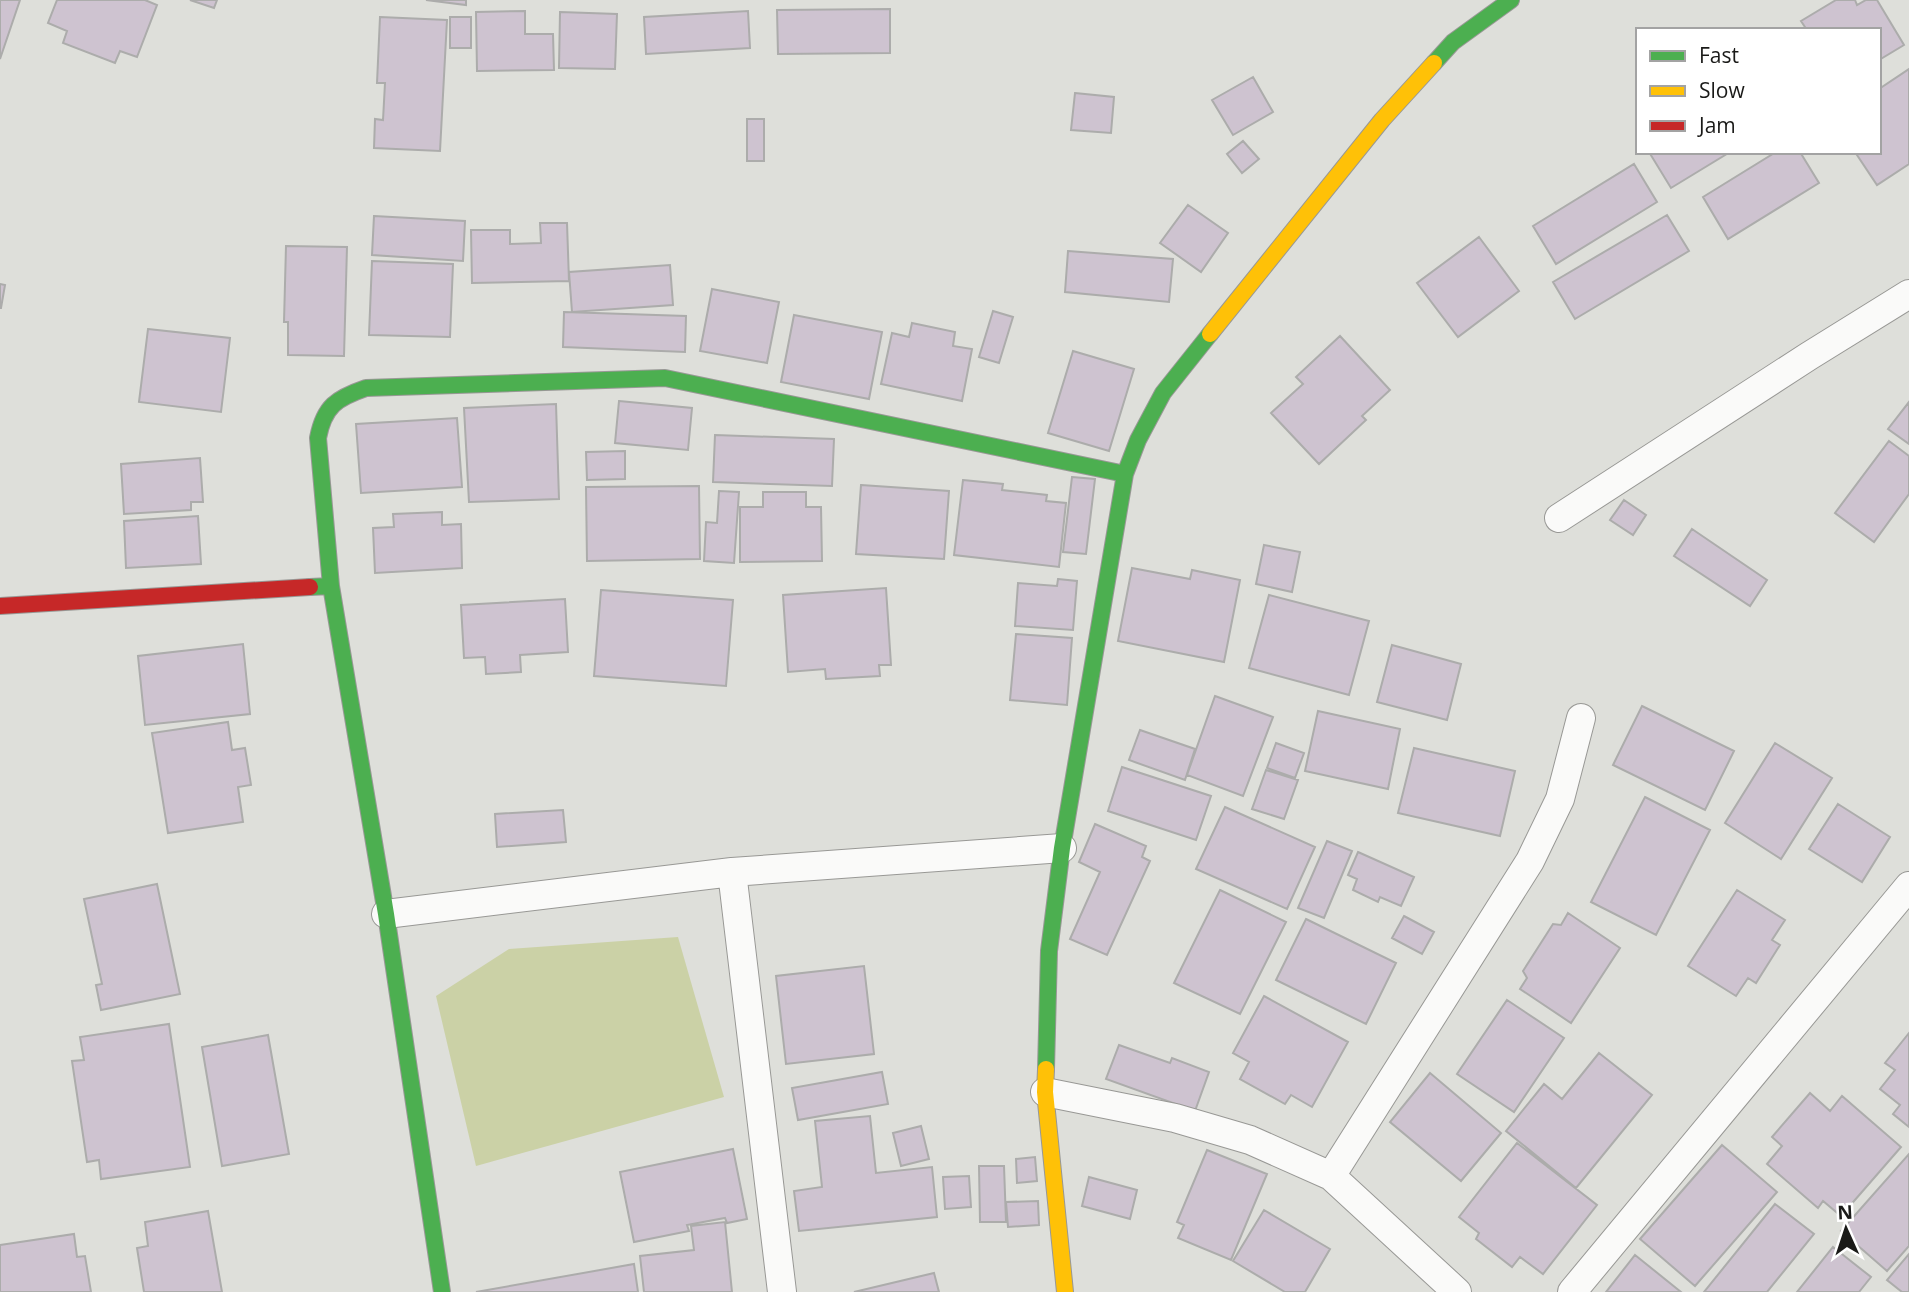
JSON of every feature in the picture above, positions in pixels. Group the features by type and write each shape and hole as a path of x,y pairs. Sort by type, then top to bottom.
{"street":[{"path":"1065,1292 1045,1092 1049,951 1062,848 1125,474 1138,440 1163,393 1373,130 1453,42 1511,0"},
{"path":"1559,518 1909,294"},
{"path":"442,1292 386,914 331,586 318,438 320,421 328,408 342,396 366,388 665,378 1125,474"},
{"path":"0,606 331,586"},
{"path":"1331,1176 1530,861 1560,799 1581,718"},
{"path":"386,914 732,872 1062,848"},
{"path":"732,872 782,1292"},
{"path":"1572,1292 1909,886"},
{"path":"1045,1092 1187,1122 1250,1140 1331,1176 1457,1292"}],"green space":[{"path":"678,937 724,1097 476,1166 436,996 509,949"}],"building":[{"path":"0,0 20,0 0,59"},
{"path":"57,0 145,0 157,5 137,57 120,51 115,63 63,43 67,31 48,23"},
{"path":"190,0 217,0 214,8"},
{"path":"426,0 466,0 466,5"},
{"path":"1836,0 1855,0 1857,5 1866,0 1877,0 1904,45 1881,59 1881,28 1806,28 1801,21"},
{"path":"890,9 890,53 778,54 777,10"},
{"path":"525,11 525,34 553,34 554,70 477,71 476,12"},
{"path":"748,11 750,48 646,54 644,17"},
{"path":"560,12 617,14 615,69 559,68"},
{"path":"380,17 447,20 440,151 374,148 375,119 383,120 385,83 377,83"},
{"path":"450,17 471,17 471,48 450,48"},
{"path":"1909,69 1909,164 1877,185 1856,154 1881,154 1881,88"},
{"path":"1253,77 1273,112 1233,135 1212,100"},
{"path":"1075,93 1114,97 1111,133 1071,130"},
{"path":"747,119 764,119 764,161 747,161"},
{"path":"1243,141 1259,159 1242,173 1227,154"},
{"path":"1650,154 1727,154 1671,188"},
{"path":"1773,154 1801,154 1819,183 1728,239 1703,197"},
{"path":"1634,164 1657,202 1556,264 1533,226"},
{"path":"1188,205 1228,233 1201,272 1160,243"},
{"path":"1667,215 1689,251 1575,319 1553,282"},
{"path":"374,216 465,221 463,261 372,255"},
{"path":"540,223 567,223 569,281 472,283 471,230 510,230 510,244 541,243"},
{"path":"1479,237 1519,291 1458,337 1417,283"},
{"path":"286,246 347,247 344,356 288,355 288,322 284,322"},
{"path":"1068,251 1173,259 1169,302 1065,292"},
{"path":"372,261 453,264 450,337 369,335"},
{"path":"670,265 673,305 572,312 569,272"},
{"path":"0,284 5,285 1,308 0,308"},
{"path":"712,289 779,302 767,363 700,351"},
{"path":"993,311 1013,317 999,363 979,357"},
{"path":"564,312 686,316 685,352 563,347"},
{"path":"794,315 882,332 869,399 781,382"},
{"path":"912,323 955,332 953,346 972,349 962,401 881,384 892,333 909,337"},
{"path":"148,329 230,338 221,412 139,402"},
{"path":"1340,336 1390,390 1362,416 1366,420 1319,464 1271,413 1303,384 1296,377"},
{"path":"1073,351 1134,369 1109,451 1048,433"},
{"path":"619,401 692,408 688,450 615,443"},
{"path":"1909,402 1909,444 1888,429"},
{"path":"556,404 559,499 469,502 464,408"},
{"path":"457,418 462,487 361,493 356,424"},
{"path":"715,435 834,439 832,486 713,482"},
{"path":"1889,441 1909,456 1909,494 1874,542 1835,513"},
{"path":"625,451 625,479 587,480 586,452"},
{"path":"200,458 203,502 191,502 191,510 124,514 121,464"},
{"path":"1072,477 1095,479 1086,554 1063,552"},
{"path":"963,480 1003,484 1002,490 1047,495 1046,501 1066,503 1059,567 954,555"},
{"path":"861,485 949,491 944,559 856,554"},
{"path":"699,486 700,559 587,561 586,487"},
{"path":"719,491 739,492 734,563 704,561 706,522 717,523"},
{"path":"763,492 806,492 806,507 821,507 822,561 740,562 740,507 763,507"},
{"path":"1624,500 1646,515 1633,535 1610,520"},
{"path":"442,512 442,525 461,524 462,568 375,573 373,528 394,527 393,514"},
{"path":"198,516 201,564 126,568 124,521"},
{"path":"1692,529 1767,580 1750,606 1674,556"},
{"path":"1264,545 1300,552 1292,592 1256,584"},
{"path":"1132,568 1190,579 1192,570 1240,580 1224,662 1118,641"},
{"path":"1058,579 1077,581 1073,630 1015,626 1018,583 1057,586"},
{"path":"886,588 891,665 879,665 880,676 826,679 825,669 788,672 783,595"},
{"path":"601,590 733,600 726,686 594,676"},
{"path":"1269,595 1369,621 1349,695 1249,668"},
{"path":"565,599 568,652 520,655 521,672 486,674 485,657 464,658 461,605"},
{"path":"1016,634 1072,638 1067,705 1010,700"},
{"path":"243,644 250,714 145,725 138,656"},
{"path":"1392,645 1461,664 1447,720 1377,702"},
{"path":"1215,696 1273,717 1243,796 1187,775"},
{"path":"1642,706 1734,751 1705,810 1613,765"},
{"path":"1318,711 1400,729 1388,789 1305,771"},
{"path":"228,722 232,750 245,748 251,785 238,787 243,822 168,833 152,733"},
{"path":"1140,730 1195,749 1185,780 1129,760"},
{"path":"1276,743 1304,753 1295,778 1267,768"},
{"path":"1775,743 1832,778 1781,859 1725,823"},
{"path":"1414,748 1515,771 1500,836 1398,813"},
{"path":"1122,767 1211,796 1196,840 1108,811"},
{"path":"1266,770 1298,780 1284,819 1252,809"},
{"path":"1645,797 1710,830 1656,935 1591,902"},
{"path":"1838,804 1890,837 1862,882 1809,849"},
{"path":"1225,807 1315,847 1287,909 1196,869"},
{"path":"563,810 566,842 497,847 495,814"},
{"path":"1095,824 1146,846 1142,857 1150,861 1107,955 1070,939 1100,872 1079,862"},
{"path":"1327,841 1352,851 1324,918 1298,908"},
{"path":"1358,852 1414,877 1401,906 1380,897 1378,902 1353,890 1357,879 1348,875"},
{"path":"157,884 180,994 101,1010 96,985 102,984 84,899"},
{"path":"1220,890 1286,922 1240,1014 1174,983"},
{"path":"1737,890 1785,920 1772,940 1780,945 1756,983 1748,978 1736,996 1688,966"},
{"path":"1568,913 1620,948 1571,1023 1520,989 1527,978 1523,971 1553,924 1561,925"},
{"path":"1404,916 1434,932 1422,954 1392,938"},
{"path":"1306,919 1396,963 1366,1024 1276,980"},
{"path":"864,966 874,1054 786,1064 776,976"},
{"path":"1264,996 1348,1042 1312,1107 1291,1095 1285,1104 1240,1079 1249,1062 1233,1053"},
{"path":"1507,1000 1564,1038 1514,1112 1457,1074"},
{"path":"169,1024 190,1167 101,1179 99,1160 87,1162 72,1061 84,1060 80,1037"},
{"path":"1909,1033 1909,1127 1893,1114 1900,1105 1880,1089 1895,1070 1885,1063"},
{"path":"268,1035 289,1154 222,1166 202,1047"},
{"path":"1119,1045 1170,1063 1172,1058 1209,1072 1195,1111 1106,1079"},
{"path":"1599,1053 1652,1095 1576,1188 1506,1131 1544,1084 1562,1099"},
{"path":"882,1072 888,1104 798,1120 792,1088"},
{"path":"1430,1073 1501,1133 1461,1181 1390,1122"},
{"path":"1810,1093 1830,1111 1842,1096 1901,1147 1841,1216 1823,1201 1818,1208 1767,1164 1782,1146 1772,1137"},
{"path":"870,1116 876,1173 932,1167 937,1217 799,1231 794,1191 822,1187 815,1121"},
{"path":"921,1126 929,1159 901,1166 893,1133"},
{"path":"1517,1143 1597,1205 1543,1274 1520,1257 1512,1267 1476,1239 1479,1233 1459,1217"},
{"path":"1722,1145 1777,1192 1695,1286 1640,1239"},
{"path":"733,1149 747,1219 727,1223 725,1218 687,1225 689,1231 634,1242 620,1172"},
{"path":"1207,1150 1267,1174 1231,1260 1178,1238 1184,1225 1177,1222"},
{"path":"1909,1154 1909,1246 1887,1271 1841,1231"},
{"path":"1035,1157 1037,1181 1017,1183 1016,1159"},
{"path":"979,1166 1004,1166 1006,1222 980,1222"},
{"path":"969,1176 971,1207 945,1209 943,1177"},
{"path":"1089,1177 1137,1190 1130,1219 1082,1206"},
{"path":"1038,1201 1039,1225 1008,1227 1006,1202"},
{"path":"1775,1204 1814,1234 1767,1292 1704,1292"},
{"path":"1264,1210 1330,1249 1305,1292 1285,1292 1233,1261"},
{"path":"208,1211 222,1292 144,1292 137,1248 148,1246 145,1222"},
{"path":"725,1222 732,1292 644,1292 640,1256 694,1250 691,1226"},
{"path":"74,1234 77,1257 85,1256 91,1292 0,1292 0,1245"},
{"path":"1833,1247 1871,1277 1859,1292 1797,1292"},
{"path":"1909,1254 1909,1292 1902,1292 1887,1280"},
{"path":"1635,1255 1681,1292 1606,1292"},
{"path":"634,1264 638,1292 476,1292"},
{"path":"934,1273 939,1292 854,1292"}],"traffic: fast":[{"path":"1434,63 1453,42 1511,0"},
{"path":"1046,1069 1049,951 1062,848 1125,474 1138,440 1163,393 1210,334"},
{"path":"331,586 318,438 324,418 333,405 366,388 665,378 1125,474"},
{"path":"310,587 331,586 386,914 442,1292"}],"traffic: slow":[{"path":"1210,334 1382,120 1434,63"},
{"path":"1046,1069 1045,1092 1065,1292"}],"traffic: jam":[{"path":"0,606 310,587"}]}
